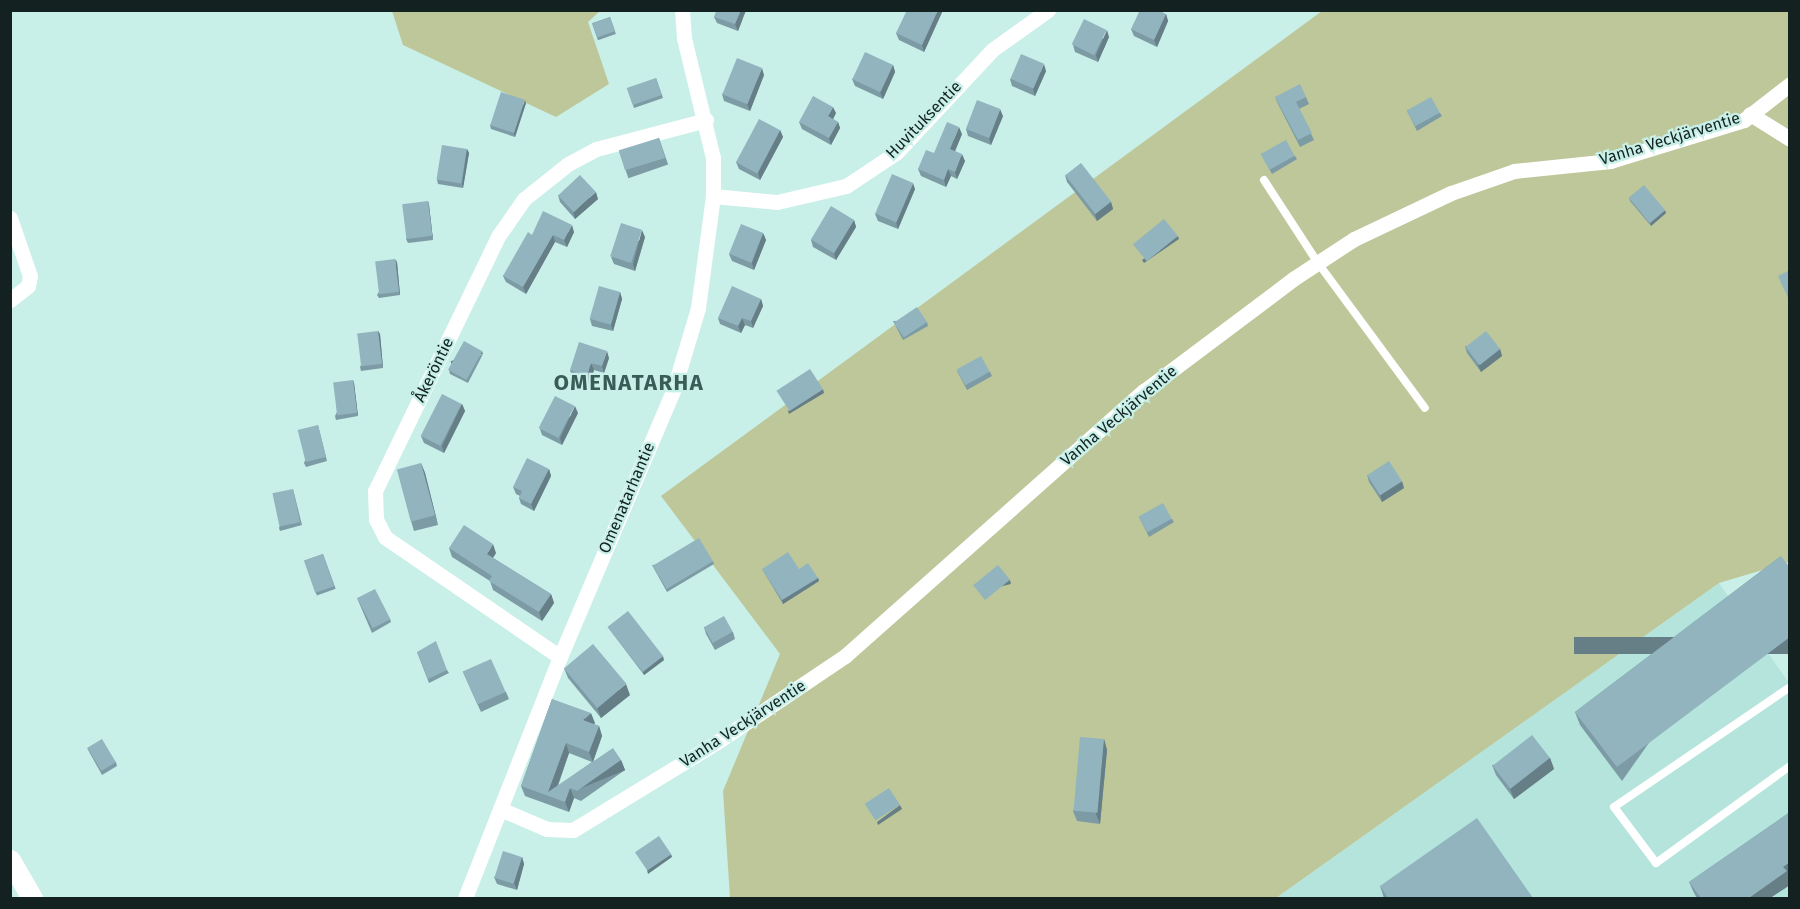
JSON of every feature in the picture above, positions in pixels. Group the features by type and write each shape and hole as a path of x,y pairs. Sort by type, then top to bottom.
{"street":[{"name":"Omenatarhantie","path":"465,898 488,849 500,809 560,657 674,388 698,308 713,196 713,158 697,82 684,38 682,10"},
{"name":"Huvituksentie","path":"713,196 777,202 846,186 897,152 992,50 1048,10"},
{"name":"Vanha Veckjärventie","path":"500,809 547,829 573,830 717,742 845,656 1144,391 1354,239 1451,193 1514,171 1610,161 1744,120 1790,84"},
{"path":"1750,114 1790,140"},
{"name":"Åkeröntie","path":"560,657 385,537 376,519 375,491 499,235 524,199 568,164 596,149 706,120"},
{"path":"10,218 30,276 28,286 10,300"},
{"path":"10,860 32,898"}],"lane":[{"path":"1264,180 1318,263 1425,408"},
{"path":"1790,687 1614,807 1656,863 1790,766"}],"shaded area":[{"path":"1719,583 1789,683 1789,898 1276,898"}],"green space":[{"path":"392,11 600,11 588,22 609,84 556,117 403,45"},
{"path":"1322,11 1789,11 1789,562 1719,583 1276,898 730,898 723,791 780,654 661,496"}],"building":[{"path":"717,10 741,10 735,24 714,17"},
{"path":"907,10 938,10 922,45 896,33"},
{"path":"1140,10 1158,10 1166,14 1154,40 1131,29"},
{"path":"610,17 615,31 597,38 592,23"},
{"path":"1084,19 1106,30 1094,55 1072,44"},
{"path":"865,52 893,65 880,92 852,79"},
{"path":"1021,54 1044,64 1033,89 1010,79"},
{"path":"737,58 762,68 747,104 722,94"},
{"path":"656,78 662,95 633,105 627,88"},
{"path":"1300,84 1306,97 1296,102 1312,133 1298,140 1275,97"},
{"path":"501,92 525,100 514,133 490,125"},
{"path":"813,96 833,107 828,116 838,122 829,138 799,122"},
{"path":"1431,97 1440,113 1415,126 1407,111"},
{"path":"977,100 1000,109 989,138 966,129"},
{"path":"759,119 780,130 757,174 736,162"},
{"path":"947,122 959,127 950,149 962,154 955,172 948,169 944,180 918,169 926,150 934,153"},
{"path":"659,138 665,158 625,170 619,150"},
{"path":"1286,140 1295,156 1269,170 1261,154"},
{"path":"442,145 467,149 461,183 437,180"},
{"path":"1081,163 1111,202 1095,214 1065,175"},
{"path":"892,174 913,183 896,223 875,214"},
{"path":"580,175 596,192 574,212 558,195"},
{"path":"1644,185 1665,210 1650,223 1629,198"},
{"path":"428,201 432,236 406,239 402,204"},
{"path":"831,206 854,220 834,253 811,239"},
{"path":"543,211 572,225 564,240 553,235 523,287 503,276 528,232 532,235"},
{"path":"1164,219 1178,236 1147,261 1133,244"},
{"path":"621,223 642,230 631,263 610,256"},
{"path":"741,224 763,233 751,263 729,254"},
{"path":"395,259 399,292 379,294 375,261"},
{"path":"1790,270 1790,300 1789,300 1778,276"},
{"path":"599,286 620,292 611,325 590,319"},
{"path":"732,286 761,299 751,321 742,318 738,326 718,318"},
{"path":"917,307 927,322 904,338 894,323"},
{"path":"378,331 382,364 361,366 357,334"},
{"path":"1486,331 1500,349 1480,365 1466,347"},
{"path":"464,341 482,351 466,380 448,370"},
{"path":"579,342 607,351 602,366 591,363 587,376 570,370"},
{"path":"981,356 990,372 965,385 957,370"},
{"path":"810,369 823,389 790,411 776,391"},
{"path":"353,380 357,413 337,415 333,382"},
{"path":"442,394 462,404 440,446 421,436"},
{"path":"555,396 575,406 558,438 539,428"},
{"path":"318,425 326,457 306,462 298,430"},
{"path":"527,458 549,469 531,504 519,498 522,491 513,487"},
{"path":"1389,461 1402,481 1380,495 1367,475"},
{"path":"421,463 435,515 411,522 397,469"},
{"path":"293,489 300,522 280,527 272,493"},
{"path":"1163,503 1172,519 1147,532 1139,517"},
{"path":"464,525 493,544 487,554 551,594 539,612 489,581 492,576 449,548"},
{"path":"699,538 713,561 667,589 653,566"},
{"path":"788,552 799,569 808,563 818,578 782,600 762,569"},
{"path":"323,554 334,586 315,593 304,561"},
{"path":"1781,556 1790,568 1790,637 1617,767 1575,712"},
{"path":"998,565 1010,580 985,600 973,585"},
{"path":"375,589 390,619 373,628 357,598"},
{"path":"628,611 663,656 643,672 608,627"},
{"path":"724,616 733,632 713,643 704,627"},
{"path":"436,641 447,670 428,679 417,652"},
{"path":"593,644 626,684 597,708 564,668"},
{"path":"491,659 506,692 477,704 463,672"},
{"path":"552,699 591,713 583,720 599,726 589,752 566,743 548,792 613,748 621,760 577,791 570,788 565,802 521,786"},
{"path":"1532,735 1550,758 1510,789 1493,766"},
{"path":"1080,737 1104,739 1097,813 1074,811"},
{"path":"102,739 116,762 101,771 87,748"},
{"path":"889,788 900,805 876,821 865,804"},
{"path":"1790,812 1790,862 1783,867 1787,871 1749,898 1701,898 1689,882"},
{"path":"1477,818 1533,898 1388,898 1380,886"},
{"path":"659,836 671,854 647,870 635,852"},
{"path":"503,851 522,857 513,884 494,878"}],"district":[{"name":"OMENATARHA","path":"629,383"}]}
